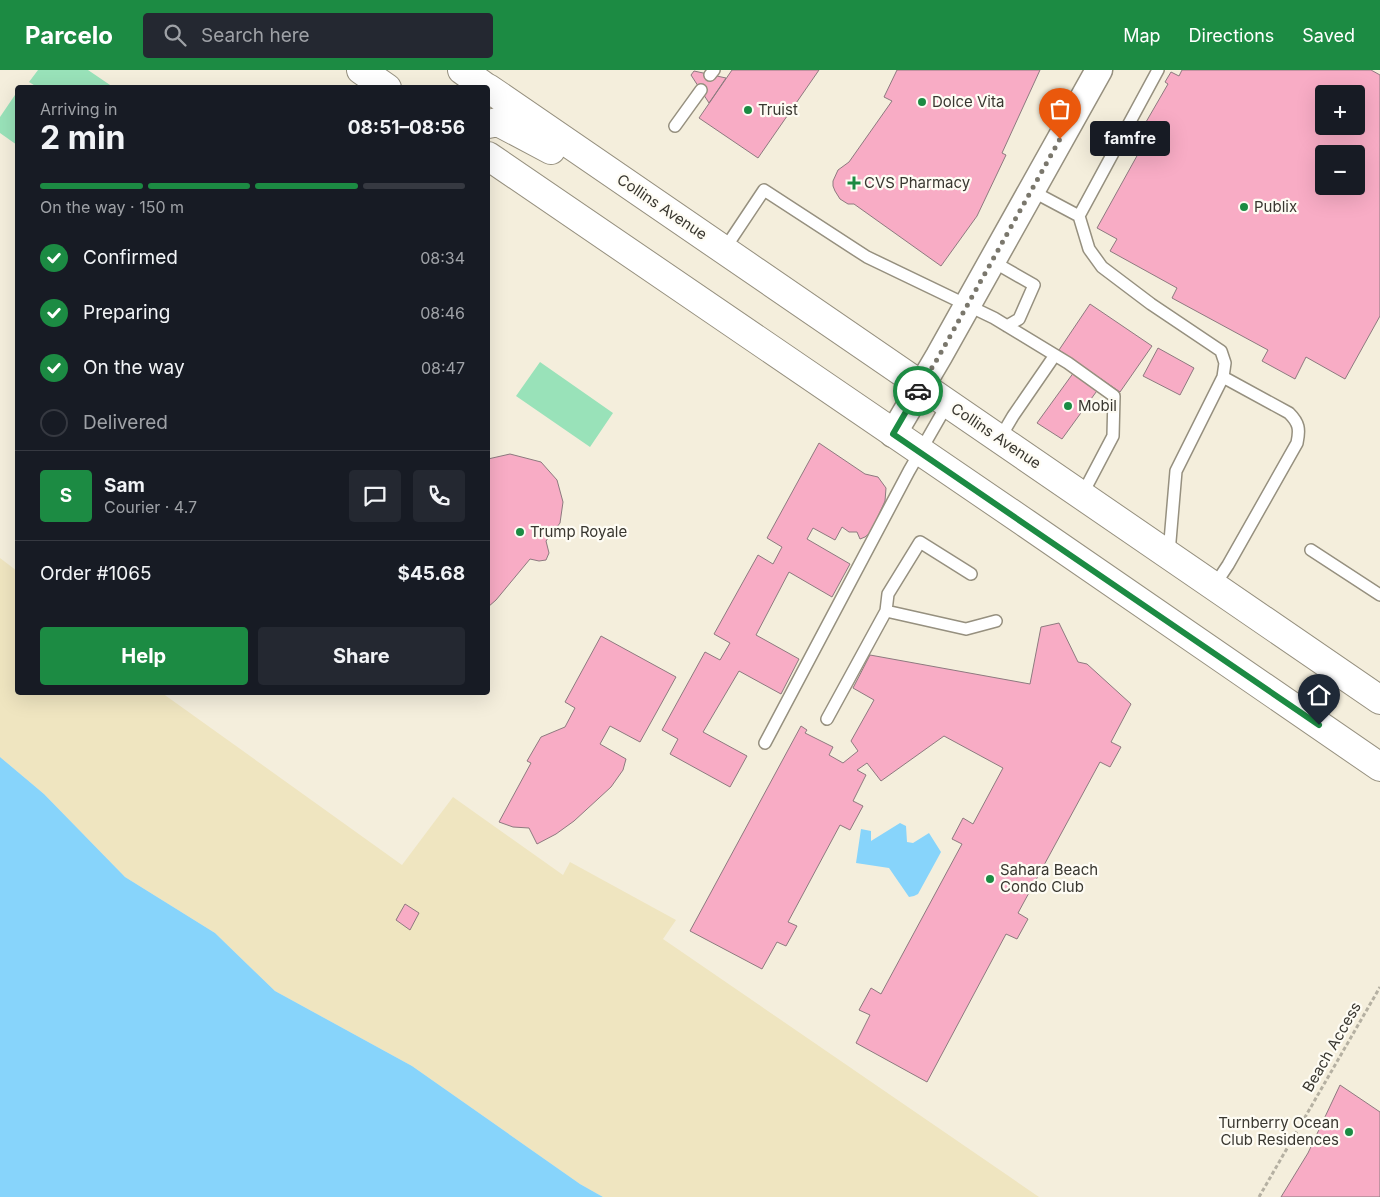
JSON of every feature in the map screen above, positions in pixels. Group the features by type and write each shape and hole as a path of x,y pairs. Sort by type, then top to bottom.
{"main road":[{"path":"361,70 383,85"},
{"name":"Collins Avenue","path":"462,70 483,85"},
{"name":"Collins Avenue","path":"490,90 1380,700"},
{"path":"490,124 498,122 558,154 609,171"},
{"path":"490,157 1380,767"}],"street":[{"path":"893,434 968,305 1099,70"}],"lane":[{"path":"1079,216 1158,70"},
{"path":"675,126 700,90"},
{"path":"724,250 764,190 868,257 994,318 1068,363 1114,396 1113,436 1082,495"},
{"path":"1032,191 1079,216 1089,249 1102,267 1151,304 1221,350 1225,363 1223,377 1176,471 1168,555"},
{"path":"992,261 1034,286 1019,319 1007,326"},
{"path":"1000,438 1054,355"},
{"path":"1214,586 1297,443 1299,431 1296,420 1289,413 1223,377"},
{"path":"765,743 909,471 948,403"},
{"path":"827,720 886,610 888,594 920,542 971,574"},
{"path":"1311,550 1380,595"},
{"path":"886,610 966,629 996,621"}],"path":[{"name":"Beach Access","path":"1260,1197 1380,987"}],"green space":[{"path":"38,70 88,70 110,85 34,85 29,82"},
{"path":"15,95 15,144 0,133 0,117"},
{"path":"540,362 613,413 590,447 516,396"}],"sand":[{"path":"0,558 15,569 15,695 165,695 402,865 453,797 563,875 570,862 676,920 663,939 1039,1197 603,1197 580,1184 412,1066 275,991 215,933 125,877 44,794 0,757"}],"water":[{"path":"0,757 44,794 125,877 215,933 275,991 412,1066 580,1184 603,1197 0,1197"},
{"path":"900,823 906,826 907,842 913,843 929,833 941,852 918,894 909,897 889,868 856,863 861,829 871,831 871,841"}],"building":[{"name":"Truist","path":"732,70 819,70 758,158 699,118"},
{"path":"897,70 1040,70 1002,153 1006,155 977,216 941,266 854,204 848,204 840,199 833,186 838,170 849,162 892,101 884,97"},
{"name":"Publix","path":"1182,70 1371,70 1380,75 1380,316 1345,379 1306,357 1295,379 1262,361 1268,350 1172,298 1177,288 1110,251 1117,239 1097,228 1143,145 1140,143 1150,124 1146,122 1168,84 1165,82 1171,72 1179,76"},
{"path":"694,71 726,78 709,103 691,75"},
{"path":"1090,304 1152,346 1120,392 1059,350"},
{"path":"1158,348 1194,368 1180,395 1143,376"},
{"name":"Mobil","path":"1074,372 1099,388 1062,439 1037,423"},
{"path":"819,443 865,474 878,477 886,488 885,501 871,532 860,539 857,532 849,532 842,527 835,540 813,528 807,539 850,564 832,597 789,572 756,635 799,659 781,694 739,671 703,732 747,756 730,787 670,754 678,739 662,730 705,652 720,660 730,643 714,634 758,555 773,564 782,547 767,538"},
{"name":"Trump Royale","path":"510,454 541,462 557,480 563,502 560,523 546,541 549,553 546,560 530,559 490,605 490,459"},
{"name":"Sahara Beach Condo Club","path":"1059,623 1078,662 1087,664 1131,704 1111,742 1121,747 1110,767 1100,762 1018,913 1028,919 1017,939 1006,934 927,1082 856,1043 870,1015 859,1010 871,988 881,994 962,844 952,839 963,818 973,824 1003,768 944,736 881,781 867,763 857,770 866,775 853,801 863,806 850,830 840,825 788,922 797,926 786,946 777,942 762,969 690,931 801,726 807,730 805,733 833,747 829,755 843,763 858,751 851,741 874,700 853,688 870,655 1030,684 1041,627"},
{"path":"601,636 676,677 640,742 610,726 600,744 626,759 623,770 611,787 574,821 556,834 537,844 529,828 513,827 499,822 531,763 527,761 541,737 565,727 575,708 565,702"},
{"path":"405,904 419,913 410,930 396,920"},
{"name":"Turnberry Ocean Club Residences","path":"1340,1085 1380,1112 1380,1197 1281,1197 1308,1153"}],"way so far":[{"path":"918,391 1060,139"}],"place":[{"name":"Dolce Vita","path":"922,102"},
{"name":"Truist","path":"748,110"},
{"name":"famfre","path":"1060,139"},
{"name":"CVS Pharmacy","path":"854,183"},
{"name":"Publix","path":"1244,207"},
{"name":"Mobil","path":"1068,406"},
{"name":"Trump Royale","path":"520,532"},
{"name":"Sahara Beach Condo Club","path":"990,879"},
{"name":"Turnberry Ocean Club Residences","path":"1349,1132"}],"route":[{"path":"918,391 893,434 1319,725"}]}
